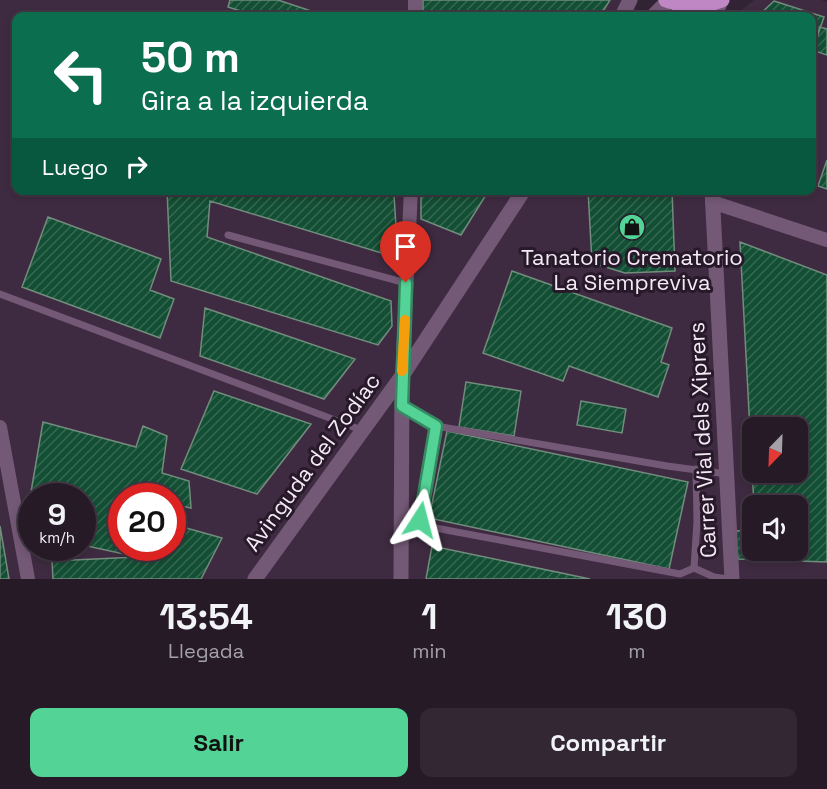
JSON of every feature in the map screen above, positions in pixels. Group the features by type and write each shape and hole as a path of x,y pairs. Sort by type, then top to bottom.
{"main road":[{"path":"667,0 691,11 722,0"}],"street":[{"path":"656,12 667,0"},
{"path":"401,579 402,376 411,195"},
{"name":"Avinguda del Zodíac","path":"255,579 364,431 521,195"},
{"path":"712,196 827,240"},
{"name":"Carrer Vial dels Xiprers","path":"712,196 727,474 730,579"},
{"path":"0,428 28,579"}],"lane":[{"path":"228,235 406,283"},
{"path":"0,294 364,431"},
{"path":"402,406 436,426 667,466 727,474"},
{"path":"436,426 420,520 430,526 680,574 694,568 714,577 730,579"},
{"path":"694,568 697,521 696,469"}],"shaded area":[{"path":"0,0 620,0 641,12 12,12 12,195 816,195 816,12 739,12 754,0 821,0 827,2 827,579 0,579"}],"building":[{"path":"230,0 278,0 314,12 244,12 228,7"},
{"path":"423,0 610,0 602,12 423,12"},
{"path":"774,1 808,12 762,12"},
{"path":"816,14 824,17 816,40"},
{"path":"820,27 827,29 827,55 816,51 816,38"},
{"path":"827,160 827,189 818,186"},
{"path":"167,195 394,195 398,258 210,201 207,237 391,301 392,326 378,345 171,281"},
{"path":"421,195 486,195 461,235 421,219"},
{"name":"Tanatorio Crematorio La Siempreviva","path":"588,195 672,195 675,271 625,273 592,263"},
{"path":"48,217 161,259 150,290 174,299 160,338 22,287"},
{"path":"740,242 827,275 827,562 797,561 808,561 808,495 753,495 753,483 808,483 808,417 749,417"},
{"path":"512,271 672,328 661,362 669,365 658,397 569,366 563,381 483,353"},
{"path":"205,308 355,359 324,399 200,356"},
{"path":"466,382 521,391 514,436 459,427"},
{"path":"214,391 311,424 257,494 181,469"},
{"path":"581,401 626,409 622,433 577,425"},
{"path":"43,422 136,447 143,426 167,436 162,473 189,481 191,508 186,507 186,483 108,483 108,551 96,548 96,483 33,483"},
{"path":"447,431 688,482 669,569 429,518"},
{"path":"0,526 9,579 0,579"},
{"path":"186,528 222,538 201,579 53,579 52,561 96,561 96,559 186,561"},
{"path":"735,531 742,531 742,559 738,559"},
{"path":"432,546 590,579 426,579"}],"slow traffic":[{"path":"402,371 405,320"}],"place":[{"name":"Tanatorio Crematorio La Siempreviva","path":"632,227"}],"route":[{"path":"406,283 402,406 436,426 420,520"}]}
